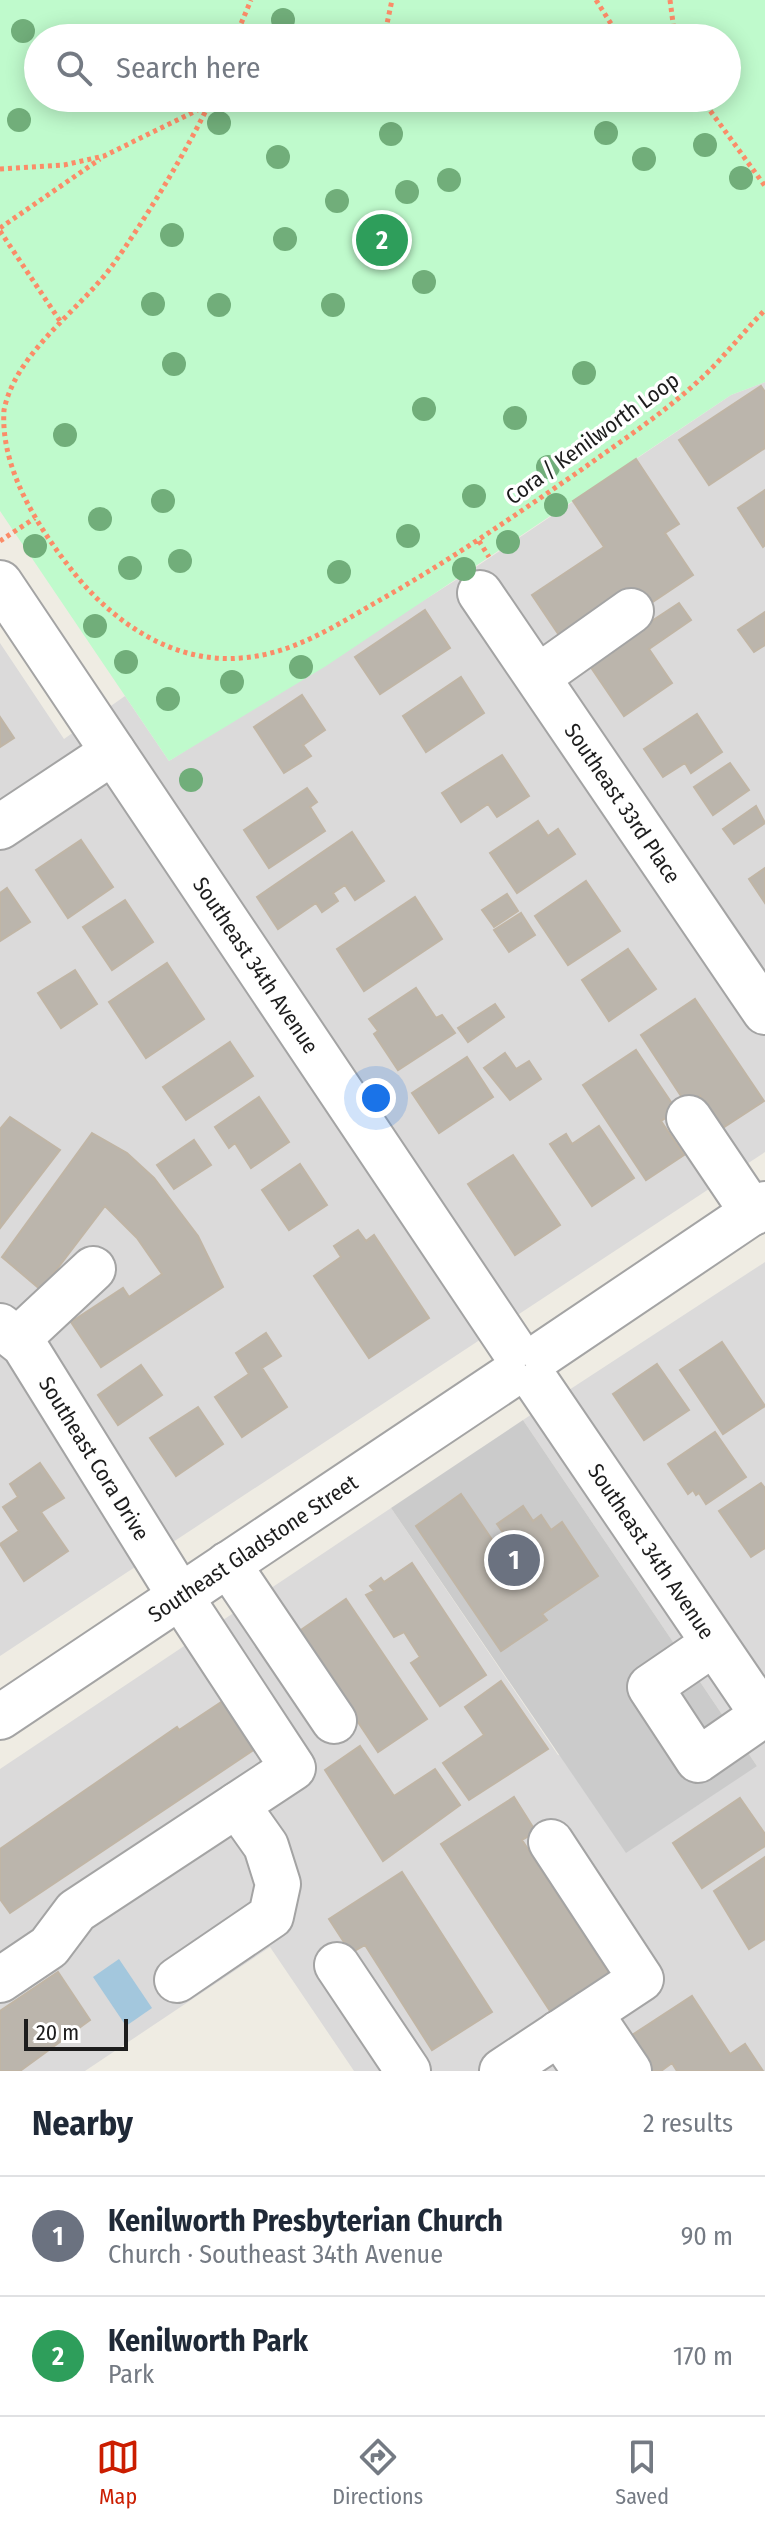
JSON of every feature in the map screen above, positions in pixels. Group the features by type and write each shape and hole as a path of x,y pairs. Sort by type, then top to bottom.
{"street":[{"name":"Southeast 34th Avenue","path":"0,583 525,1366 764,1716"},
{"name":"Southeast 33rd Place","path":"480,593 765,1012"},
{"path":"538,677 631,611"},
{"path":"0,827 113,752"},
{"path":"689,1118 759,1208"},
{"name":"Southeast Gladstone Street","path":"0,1717 759,1208"},
{"path":"9,1333 93,1269"},
{"name":"Southeast Cora Drive","path":"9,1333 293,1768 237,1805"},
{"path":"228,1564 334,1721"},
{"path":"713,1644 650,1687 698,1760 764,1716"},
{"path":"0,1980 49,1947 76,1911 237,1805 266,1846 278,1884 271,1916 177,1980"},
{"path":"502,2071 641,1979 551,1842"},
{"path":"337,1965 408,2071"},
{"path":"575,2023 585,2071"},
{"path":"575,2023 629,2071"}],"path":[{"path":"241,24 251,0"},
{"path":"387,24 392,0"},
{"path":"596,0 611,24"},
{"path":"670,0 673,24"},
{"path":"62,324 0,230 104,156 195,112"},
{"name":"Cora / Kenilworth Loop","path":"205,112 111,268 24,366 10,391 3,414 7,459 35,518 83,584 113,615 158,644 203,655 239,659 281,652 327,632 456,557 638,430 707,373 765,310"},
{"path":"711,112 765,186"},
{"path":"0,169 64,165 104,156"},
{"path":"0,541 35,518"}],"shaded area":[{"path":"765,382 765,1152 0,1656 0,643 64,739 125,696 169,761 467,573 731,395"},
{"path":"765,1262 765,2071 354,2071 270,1947 85,2071 0,2071 0,1769 391,1508 558,1755 757,1766 523,1420"},
{"path":"523,1420 757,1766 626,1853 391,1508"}],"green space":[{"path":"0,0 765,0 765,382 731,395 326,666 169,761 0,511"}],"water":[{"path":"119,1959 152,2008 126,2026 93,1977"}],"building":[{"path":"761,386 765,392 765,448 709,485 679,440"},
{"path":"636,459 679,524 665,533 693,575 645,607 633,589 561,638 532,595 604,547 573,501"},
{"path":"765,490 765,545 763,547 738,508"},
{"path":"679,603 691,620 649,649 672,683 624,716 588,663"},
{"path":"425,610 450,648 380,694 355,657"},
{"path":"765,612 765,645 754,652 738,630"},
{"path":"461,677 484,713 426,752 403,716"},
{"path":"302,695 325,730 303,745 311,756 284,773 254,727"},
{"path":"697,714 722,752 691,773 685,763 663,777 644,749"},
{"path":"0,717 14,738 0,747"},
{"path":"502,755 529,796 497,817 488,804 461,822 442,793"},
{"path":"730,763 749,790 713,815 694,787"},
{"path":"307,788 317,802 310,807 325,831 269,868 244,830"},
{"path":"756,806 765,823 734,844 723,829"},
{"path":"538,821 548,836 558,829 575,854 517,893 490,853"},
{"path":"352,832 384,881 355,900 345,885 333,893 338,901 322,912 316,903 278,929 257,897"},
{"path":"81,840 113,887 68,918 36,870"},
{"path":"765,868 765,903 749,879"},
{"path":"586,881 620,931 568,965 535,916"},
{"path":"7,888 30,922 0,941 0,893"},
{"path":"507,894 518,911 494,927 482,910"},
{"path":"415,897 442,939 364,991 337,949"},
{"path":"125,900 153,942 112,970 83,927"},
{"path":"521,913 535,935 509,952 494,930"},
{"path":"628,949 656,989 609,1021 582,980"},
{"path":"167,963 204,1019 146,1058 109,1002"},
{"path":"75,970 97,1004 61,1028 38,993"},
{"path":"416,988 436,1018 442,1015 455,1033 398,1070 374,1034 378,1031 369,1019"},
{"path":"695,999 764,1101 721,1129 700,1096 687,1105 641,1035"},
{"path":"495,1004 504,1017 468,1042 458,1028"},
{"path":"230,1042 253,1076 186,1120 163,1087"},
{"path":"636,1050 677,1111 661,1121 684,1155 646,1180 583,1085"},
{"path":"505,1053 516,1069 529,1061 541,1079 510,1100 484,1068"},
{"path":"467,1057 493,1097 439,1133 412,1093"},
{"path":"259,1097 289,1142 251,1168 235,1143 229,1148 215,1127"},
{"path":"10,1117 60,1150 0,1228 0,1129"},
{"path":"599,1126 634,1178 592,1206 550,1144 566,1134 572,1144"},
{"path":"92,1133 127,1153 154,1178 198,1236 223,1287 101,1367 71,1322 123,1288 129,1297 162,1274 137,1238 105,1206 41,1290 2,1257"},
{"path":"194,1140 211,1165 174,1189 157,1165"},
{"path":"513,1155 560,1225 515,1255 468,1184"},
{"path":"300,1164 327,1205 289,1230 262,1190"},
{"path":"358,1230 366,1241 374,1235 429,1318 369,1358 314,1276 341,1257 334,1246"},
{"path":"266,1333 281,1356 262,1368 287,1407 242,1437 215,1397 249,1374 236,1353"},
{"path":"722,1342 765,1406 723,1434 680,1370"},
{"path":"657,1364 689,1410 644,1440 613,1394"},
{"path":"141,1365 162,1395 118,1425 98,1395"},
{"path":"198,1407 223,1444 176,1476 150,1438"},
{"path":"715,1432 746,1477 706,1504 699,1493 696,1495 693,1490 688,1494 668,1464"},
{"path":"40,1463 64,1498 41,1512 68,1551 24,1581 0,1544 19,1531 3,1507 18,1497 10,1484"},
{"path":"761,1483 765,1488 765,1548 751,1557 719,1511"},
{"path":"461,1494 495,1544 506,1537 497,1524 523,1506 533,1521 541,1515 551,1530 562,1522 598,1576 542,1614 547,1620 501,1651 416,1526"},
{"path":"412,1563 486,1675 440,1706 411,1663 420,1657 404,1632 394,1637 366,1595 374,1591 370,1586 381,1578 384,1582"},
{"path":"346,1599 427,1719 378,1752 298,1632"},
{"path":"501,1681 548,1749 469,1800 443,1763 484,1735 465,1707"},
{"path":"229,1697 261,1745 10,1913 0,1899 0,1849 177,1727 179,1730"},
{"path":"360,1746 394,1796 435,1769 460,1805 383,1861 325,1770"},
{"path":"514,1797 536,1832 522,1840 613,1979 554,2017 441,1844"},
{"path":"740,1798 765,1834 765,1846 702,1888 673,1843"},
{"path":"765,1857 765,1939 749,1949 714,1891"},
{"path":"402,1872 492,2012 432,2050 365,1945 351,1953 329,1919"},
{"path":"58,1972 90,2020 20,2071 0,2071 0,2011"},
{"path":"692,1996 730,2054 745,2044 763,2071 677,2071 672,2063 661,2071 651,2071 629,2037"}],"place":[{"name":"Kenilworth Park","path":"382,240"},
{"name":"Kenilworth Presbyterian Church","path":"514,1560"}]}
